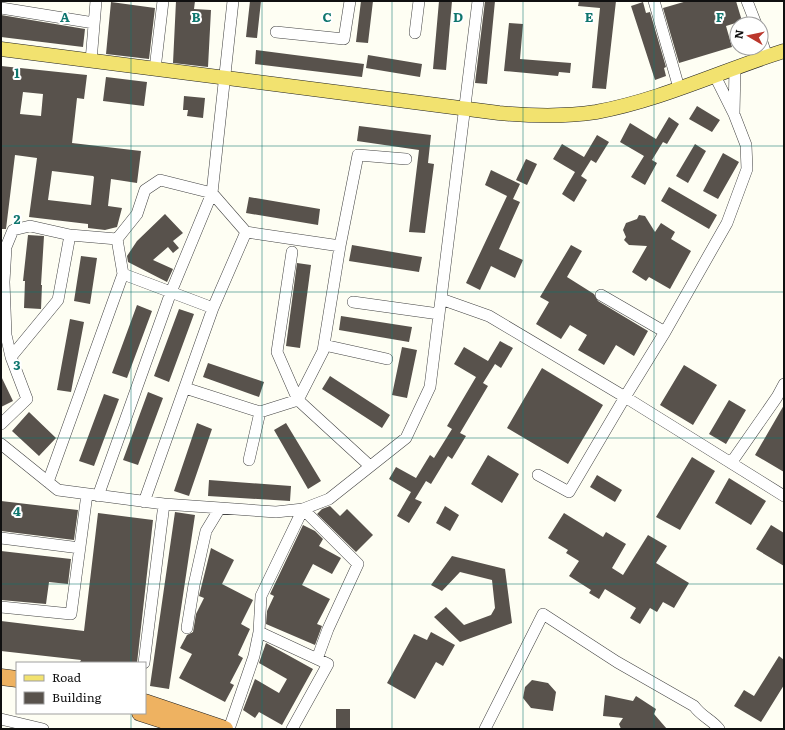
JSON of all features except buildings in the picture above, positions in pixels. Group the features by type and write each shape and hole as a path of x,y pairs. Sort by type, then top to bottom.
{"highway":[{"path":"1,676 16,679"},
{"path":"1,686 16,688"},
{"path":"146,702 224,729"},
{"path":"143,714 190,729"}],"main road":[{"path":"1,49 464,109 539,117 571,115 597,111 679,88 768,56"},
{"path":"769,56 784,52"}],"street":[{"path":"91,60 96,1"},
{"path":"155,69 163,1"},
{"path":"1,607 71,614 80,548 93,495 171,292 212,193 233,1"},
{"path":"276,32 344,39 350,1"},
{"path":"415,33 419,1"},
{"path":"1,444 58,490 144,502 276,512 303,509 329,499 406,438 430,387 478,1"},
{"path":"654,1 679,88"},
{"path":"747,1 753,16"},
{"path":"1,8 94,23"},
{"path":"734,114 735,68"},
{"path":"538,475 568,492 665,332 727,223 748,169 746,145 734,114 715,76"},
{"path":"185,388 260,412 298,400 323,351 340,246 358,155 406,160"},
{"path":"48,482 123,274 117,239 137,214 145,190 160,180 212,193 246,232 340,246"},
{"path":"1,424 28,399 11,357 6,335 4,282 6,247 13,230 30,226 70,235 117,239"},
{"path":"144,502 213,308 246,232"},
{"path":"11,357 58,300 70,235"},
{"path":"292,252 277,352 298,400 370,466"},
{"path":"123,274 213,308"},
{"path":"601,295 665,332"},
{"path":"441,299 489,316 625,397 784,496"},
{"path":"353,302 439,314"},
{"path":"324,345 387,359"},
{"path":"734,465 782,399 784,384"},
{"path":"249,460 260,412"},
{"path":"144,662 164,504"},
{"path":"187,628 194,585 206,531 220,508"},
{"path":"229,729 254,656 259,632 261,596 303,509"},
{"path":"303,509 358,564 328,629 317,659"},
{"path":"1,538 80,548"},
{"path":"485,729 543,614 617,662 694,706 701,716 704,729"},
{"path":"259,632 328,664 292,729"},
{"path":"701,716 714,723 719,729"},
{"path":"1,719 36,728"}]}
